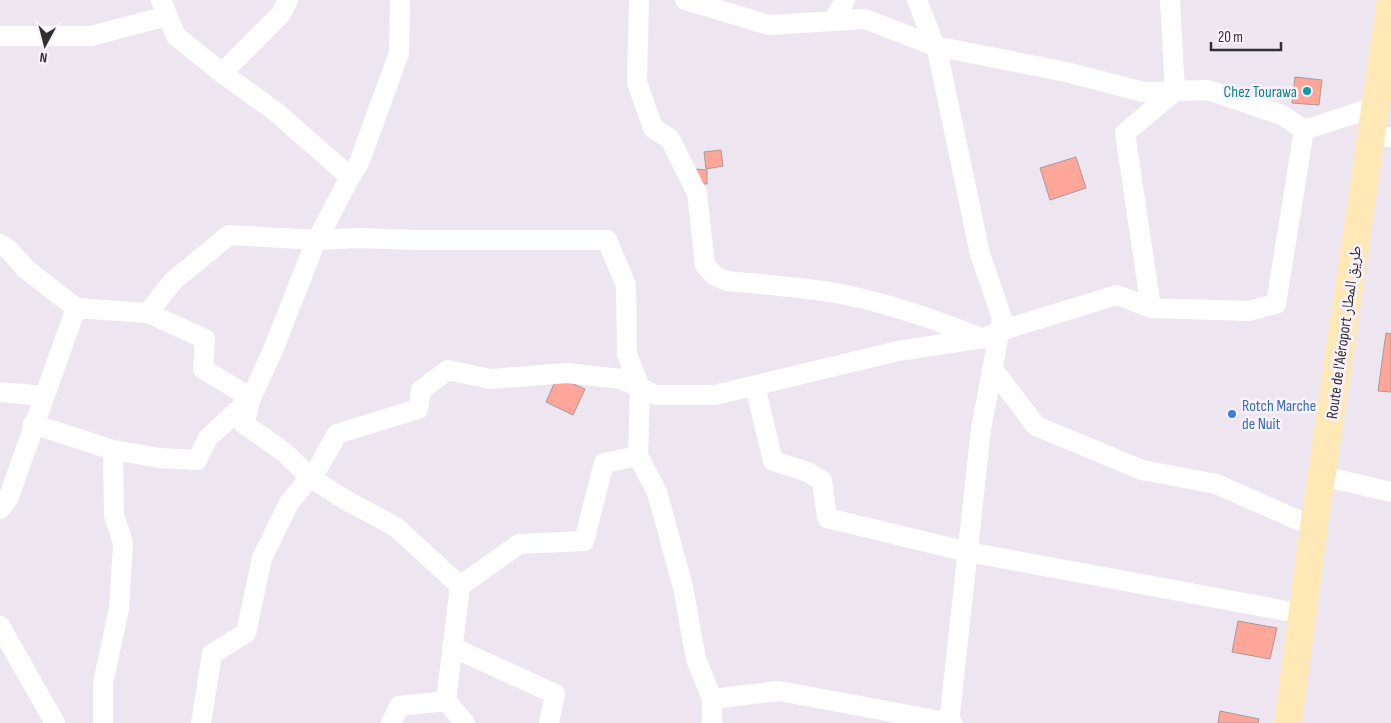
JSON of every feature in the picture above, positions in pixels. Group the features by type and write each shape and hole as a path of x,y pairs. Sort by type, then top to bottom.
{"main road":[{"name":"Route de l'Aéroport طريق المطار","path":"1288,723 1322,476 1381,137 1375,107 1391,0"}],"street":[{"path":"222,73 281,14 288,0"},
{"path":"400,0 399,53 359,163 317,240 273,350 251,398 244,424 284,452 310,477 342,498 396,527 460,586"},
{"path":"639,0 637,82 653,128 670,139 697,193 705,265 715,276 727,280 831,292 878,303 992,335"},
{"path":"685,0 768,26 865,20 936,46 1066,72 1143,92 1208,90 1282,115 1304,130"},
{"path":"833,21 845,0"},
{"path":"712,699 779,690 950,723 981,429 992,368 992,335 1002,318 980,254 936,46 917,0"},
{"path":"1170,0 1175,91"},
{"path":"0,36 91,36 164,8 176,36 222,73 276,112 350,177"},
{"path":"1151,308 1125,133 1175,91"},
{"path":"1304,130 1375,107"},
{"path":"201,723 212,654 246,633 262,558 289,503 319,466 337,434 418,409 421,390 448,370 490,379 567,373 621,379 656,395 715,395 793,374 898,350 992,335 1117,294 1151,308 1248,311 1276,304 1304,130"},
{"path":"148,313 173,280 229,235 317,240 358,238 416,240 607,240 626,285 627,354 640,388 638,456 657,492 683,587 696,659 712,699 712,723"},
{"path":"0,244 9,250 26,270 76,308 148,313 205,339 203,369 251,398"},
{"path":"0,509 8,499 33,424 76,308"},
{"path":"992,368 1036,426 1142,470 1216,484 1314,527"},
{"path":"754,386 773,461 808,472 822,481 827,518 968,552 1303,614"},
{"path":"0,392 43,396"},
{"path":"33,424 113,450 160,458 197,460 208,438 251,398"},
{"path":"103,723 102,683 119,609 123,543 114,515 113,450"},
{"path":"465,723 446,701 460,586 519,544 584,541 604,463 638,456"},
{"path":"1322,476 1391,492"},
{"path":"0,626 55,723"},
{"path":"452,647 555,694 549,723"},
{"path":"391,723 399,706 446,701"}],"building":[{"name":"Chez Tourawa","path":"1295,77 1322,80 1319,105 1292,103"},
{"path":"721,150 723,166 706,169 704,152"},
{"path":"1076,157 1086,188 1050,200 1040,168"},
{"path":"695,169 707,170 707,184 694,184"},
{"path":"1386,333 1391,334 1391,392 1378,391"},
{"path":"557,377 585,389 573,415 546,402"},
{"path":"1238,621 1277,628 1270,659 1232,652"},
{"path":"1220,711 1259,719 1258,723 1218,723"}],"place":[{"name":"Chez Tourawa","path":"1307,91"},
{"name":"Rotch Marche de Nuit","path":"1232,414"}]}
